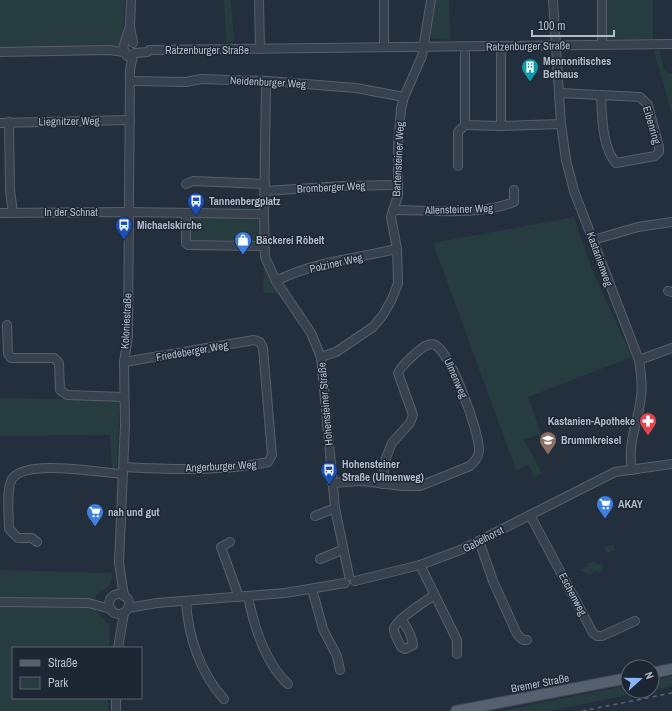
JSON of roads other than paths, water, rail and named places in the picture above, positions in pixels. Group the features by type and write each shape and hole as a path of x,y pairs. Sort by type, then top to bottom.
{"main road":[{"path":"660,671 672,669"},
{"name":"Bremer Straße","path":"456,711 620,680"}],"street":[{"name":"Koloniestraße","path":"113,610 113,597 120,572 124,471 124,362 128,336 130,26 132,0"},
{"path":"259,0 260,49"},
{"path":"384,0 384,47"},
{"name":"Bartensteiner Weg","path":"322,357 336,352 359,338 373,327 383,315 392,299 398,283 397,249 392,226 392,210 398,194 399,127 404,98 422,56 431,0"},
{"name":"Kastanienweg","path":"553,0 561,124 566,160 574,191 639,360 642,387 631,446 632,470"},
{"path":"602,0 602,44"},
{"name":"Ratzenburger Straße","path":"0,52 130,49 672,44"},
{"path":"465,54 466,125"},
{"path":"501,54 501,126"},
{"name":"Neidenburger Weg","path":"130,81 186,82 201,79 268,81 356,88 404,98"},
{"path":"186,213 186,243 188,245 264,246 266,86 268,81"},
{"name":"Eibenring","path":"559,93 601,95 640,97 648,105 659,147 659,152 655,156 622,163 616,162 612,158 604,135 601,95"},
{"name":"Liegnitzer Weg","path":"0,123 130,120"},
{"path":"9,122 9,170 13,213"},
{"path":"458,166 458,132 466,125 501,126 561,124"},
{"path":"186,184 193,182 265,187"},
{"name":"Bromberger Weg","path":"265,187 398,185"},
{"name":"Allensteiner Weg","path":"392,210 468,210 500,207 514,202 514,190"},
{"path":"128,212 264,214"},
{"name":"In der Schnat","path":"0,213 128,212"},
{"path":"593,240 638,227 672,222"},
{"name":"Hohensteiner Straße","path":"264,246 267,263 276,281 311,333 322,357 335,508 349,580"},
{"name":"Polziner Weg","path":"276,281 291,273 397,249"},
{"path":"7,325 8,354 11,358 54,358 59,363 60,390 67,395 124,397"},
{"name":"Friedeberger Weg","path":"124,362 250,341 260,342"},
{"name":"Angerburger Weg","path":"124,471 206,468 253,465 268,462 272,455 263,348 260,342"},
{"name":"Ulmenweg","path":"332,483 361,481 382,484 403,486 420,486 470,466 476,460 479,450 467,403 447,358 442,350 432,344 425,346 400,367 398,373 412,415 410,424 392,443 386,458 382,484"},
{"path":"639,360 672,348"},
{"name":"Gabelhorst","path":"113,610 126,610 152,603 248,597 312,589 420,565 480,541 606,478 612,478 623,472 648,466 672,464"},
{"path":"37,542 32,538 18,538 9,529 10,486 12,479 17,474 41,468 124,471"},
{"path":"315,516 335,508"},
{"name":"Eschenweg","path":"530,515 593,633 596,636 602,636 635,621"},
{"path":"480,541 493,580 517,634 523,640 527,640"},
{"path":"230,542 221,547 239,597"},
{"path":"320,559 342,550"},
{"path":"420,565 457,640 457,654"},
{"name":"Koloniestraße","path":"120,572 126,597 126,610"},
{"path":"312,589 323,629 337,656 340,670"},
{"path":"401,620 434,595"},
{"path":"0,602 88,603 113,597"},
{"name":"Gabelhorst","path":"113,597 126,597 152,603"},
{"path":"248,597 251,612 263,645 277,674 288,684"},
{"path":"186,601 192,640 196,651 213,687 224,699"},
{"path":"88,603 113,610 118,637 118,647"},
{"path":"118,637 126,610"},
{"path":"116,699 116,711"}],"railway":[{"path":"582,711 672,693"}],"place":[{"name":"Mennonitisches Bethaus","path":"530,82"},
{"name":"Tannenbergplatz","path":"196,216"},
{"name":"Michaelskirche","path":"124,240"},
{"name":"Bäckerei Röbelt","path":"243,255"},
{"name":"Kastanien-Apotheke","path":"648,436"},
{"name":"Brummkreisel","path":"548,455"},
{"name":"Hohensteiner Straße (Ulmenweg)","path":"329,485"},
{"name":"AKAY","path":"605,519"},
{"name":"nah und gut","path":"95,527"}]}
